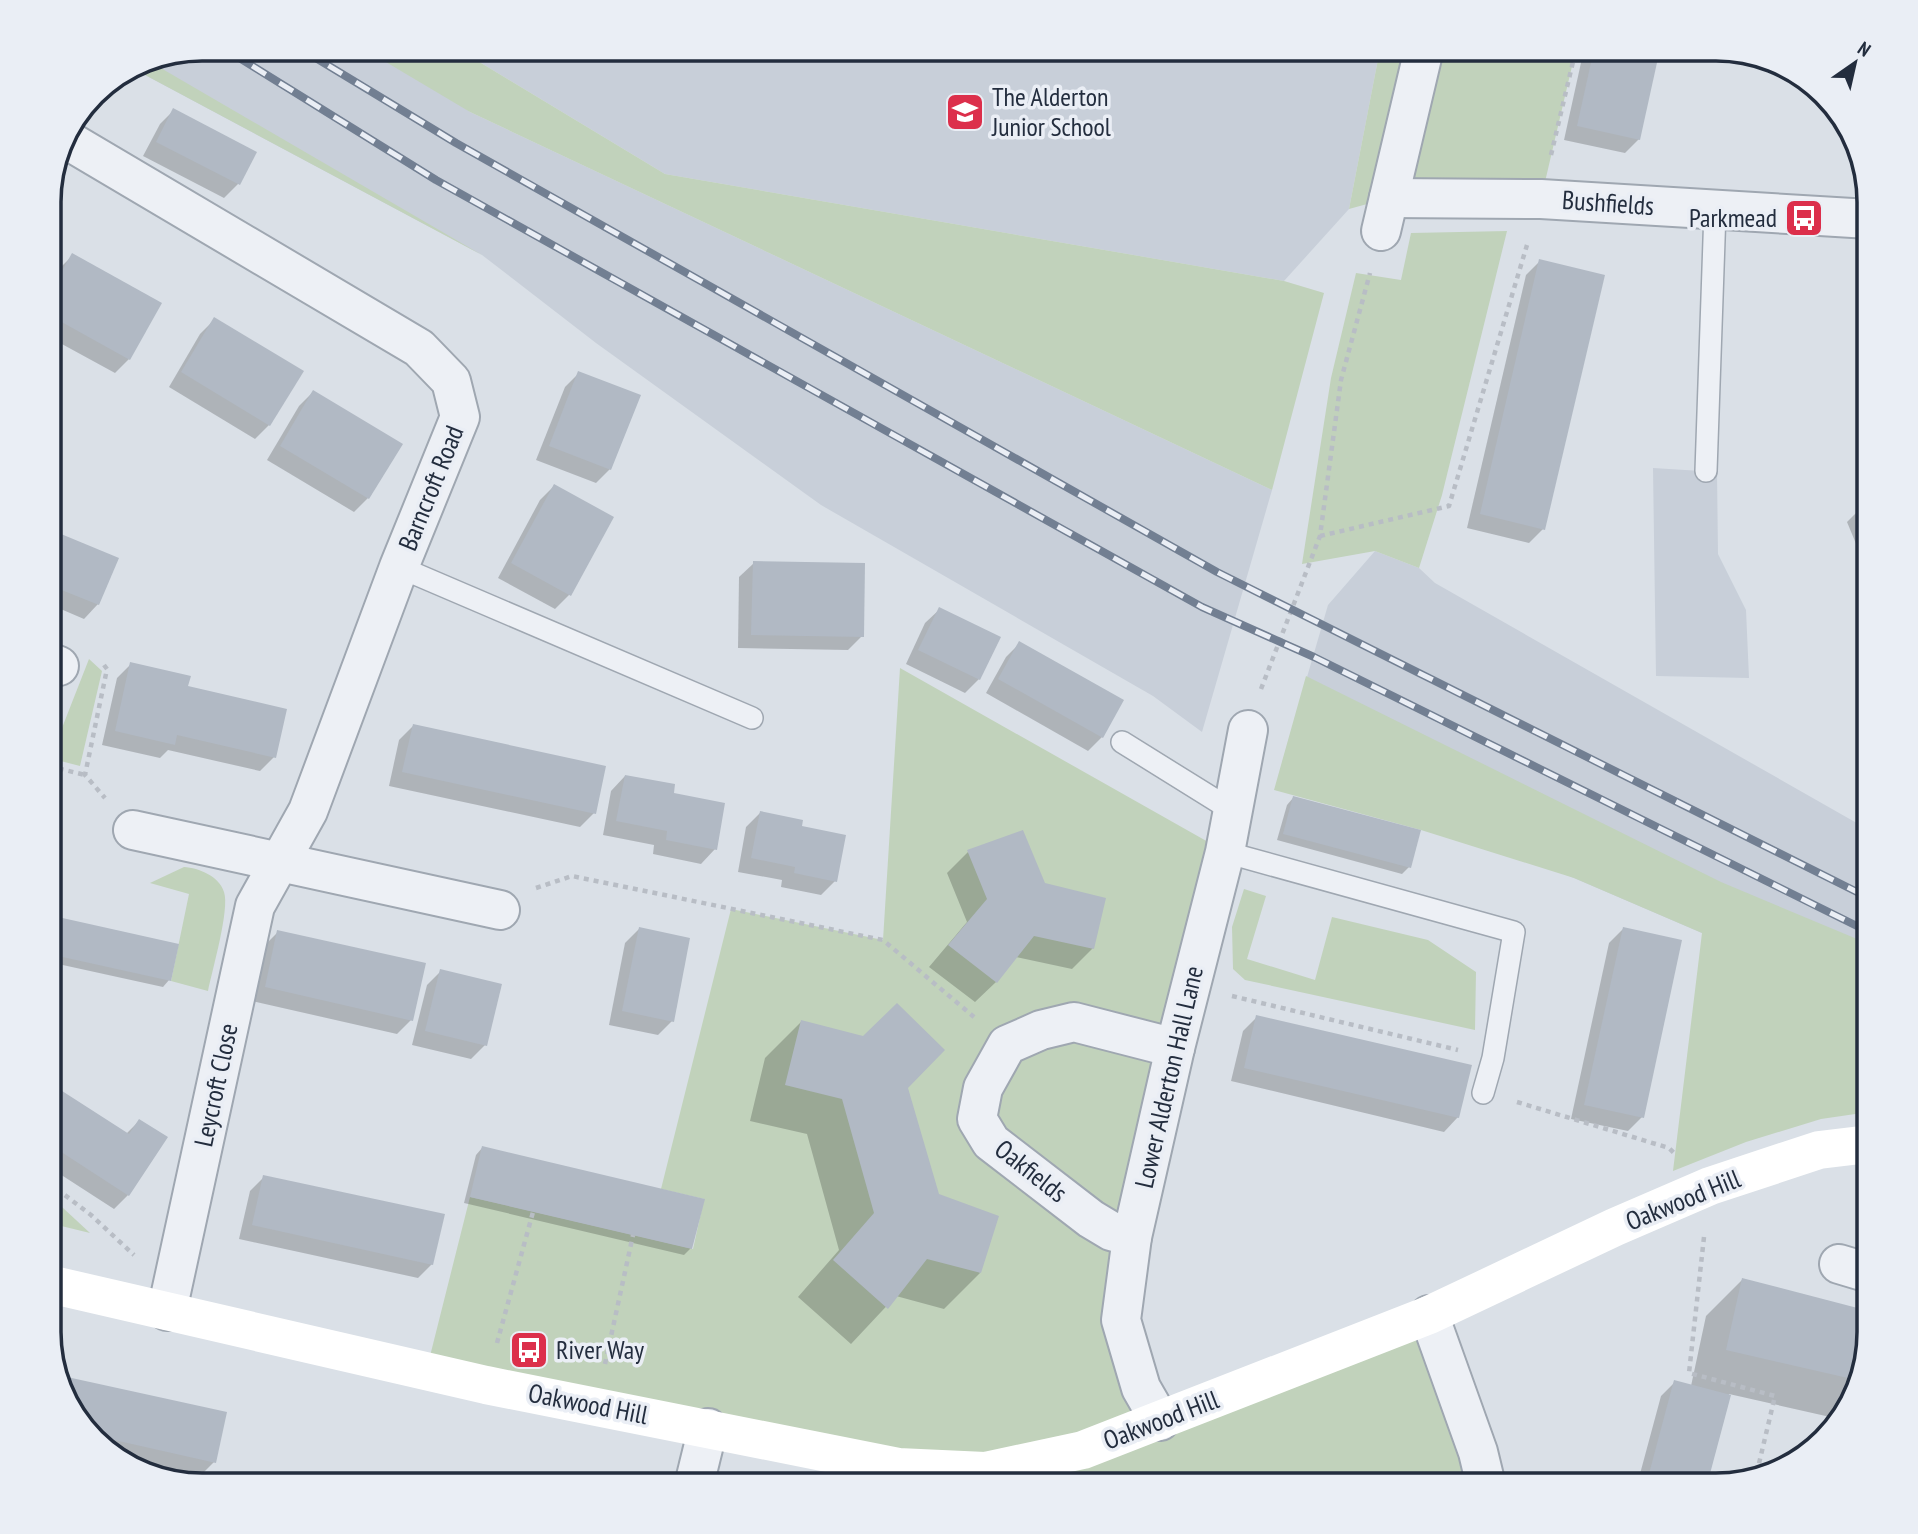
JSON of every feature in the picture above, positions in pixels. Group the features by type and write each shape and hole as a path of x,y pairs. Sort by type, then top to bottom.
{"street":[{"path":"1385,215 1421,61"},
{"name":"Barncroft Road","path":"74,144 419,348 452,381 460,417 399,567 308,811 279,863"},
{"name":"Bushfields","path":"1385,215 1541,199 1857,218"},
{"name":"Lower Alderton Hall Lane","path":"1160,1421 1141,1388 1121,1320 1132,1237 1174,1048 1225,852 1248,730"},
{"path":"133,830 499,909"},
{"name":"Leycroft Close","path":"167,1311 255,906 279,863"},
{"path":"1007,1045 1041,1030 1074,1022 1174,1048"},
{"name":"Oakfields","path":"1007,1045 983,1088 977,1119 991,1142 1091,1219 1111,1231 1132,1237"},
{"name":"Oakwood Hill","path":"62,1287 486,1385 898,1467 985,1471 1083,1450 1429,1315 1615,1227 1710,1186 1819,1150 1857,1145"},
{"path":"1429,1315 1478,1451 1483,1473"},
{"path":"697,1473 708,1428"}],"lane":[{"path":"1706,471 1715,211"},
{"path":"399,567 752,718"},
{"path":"1122,742 1233,811"},
{"path":"1225,852 1514,932 1493,1058 1483,1093"}],"path":[{"path":"1320,536 1449,506 1541,199 1573,61"},
{"path":"1248,730 1266,672 1320,536 1340,380 1385,215"},
{"path":"62,652 68,643 98,657 107,669 85,775"},
{"path":"62,769 85,775 133,830"},
{"path":"499,909 528,891 572,876 883,940 1007,1045"},
{"path":"1190,986 1493,1058"},
{"path":"1483,1093 1669,1148 1710,1186 1689,1373 1775,1396 1758,1466"},
{"path":"62,1193 137,1258 167,1311"},
{"path":"486,1385 533,1212"},
{"path":"596,1406 633,1235"}],"shaded area":[{"name":"The Alderton Junior School","path":"1378,61 1349,209 1284,281 665,174 479,62"},
{"path":"193,62 403,62 470,112 1272,490 1202,732 1153,696 821,505 596,343 482,255 144,74 175,64"},
{"path":"1653,468 1717,472 1718,554 1746,610 1749,678 1656,676"},
{"path":"1375,551 1419,568 1435,583 1857,823 1857,989 1702,933 1574,878 1282,763 1328,605"}],"green space":[{"path":"1378,61 1573,61 1541,199 1389,198 1349,209"},
{"path":"386,62 479,62 665,174 1284,281 1324,293 1272,490 470,112"},
{"path":"161,68 482,255 144,74"},
{"path":"1507,231 1442,495 1419,568 1375,551 1302,564 1331,378 1356,273 1401,280 1411,233"},
{"path":"89,659 102,671 80,766 62,761 62,728"},
{"path":"900,668 1217,847 1169,1038 1033,1025 970,1123 1124,1241 1149,1417 985,1464 428,1364 470,1197 693,1249 704,1199 661,1189 731,909 883,940"},
{"path":"1306,676 1721,882 1857,939 1857,1114 1821,1119 1746,1142 1673,1171 1702,933 1574,878 1421,830 1274,790"},
{"path":"184,867 208,874 218,881 224,892 223,926 208,991 171,981 189,894 150,883"},
{"path":"1244,889 1266,896 1247,959 1315,980 1332,917 1428,940 1476,972 1475,1030 1245,980 1233,969 1232,927"},
{"path":"1041,1030 1175,1048 1132,1237 991,1142 983,1088"},
{"path":"62,1207 90,1233 62,1226"},
{"path":"1429,1315 1482,1473 1050,1473 1054,1457"}],"building":[{"path":"1591,61 1657,61 1640,140 1577,126"},
{"path":"173,108 257,152 240,185 156,142"},
{"path":"72,253 162,303 130,360 62,322 62,271"},
{"path":"1539,259 1605,275 1545,530 1480,514"},
{"path":"214,317 304,371 270,426 181,372"},
{"path":"578,371 641,395 611,470 549,446"},
{"path":"313,390 403,444 369,499 280,446"},
{"path":"554,484 614,517 571,596 511,563"},
{"path":"62,534 119,558 99,605 62,590"},
{"path":"753,561 865,563 864,637 751,635"},
{"path":"939,607 1001,637 980,680 918,650"},
{"path":"1019,641 1124,700 1103,738 998,679"},
{"path":"130,662 191,676 188,686 287,709 276,758 177,735 175,745 115,731"},
{"path":"413,724 606,766 596,814 402,772"},
{"path":"625,775 675,784 674,793 725,803 717,850 666,840 667,831 616,821"},
{"path":"1293,796 1421,830 1411,868 1283,834"},
{"path":"760,811 803,820 802,826 846,835 837,882 794,873 795,867 751,858"},
{"path":"1023,830 1045,883 1106,898 1094,949 1034,936 997,983 948,945 987,899 967,850"},
{"path":"62,918 179,944 171,981 62,957"},
{"path":"639,927 690,938 674,1022 622,1011"},
{"path":"1623,927 1682,940 1644,1118 1584,1105"},
{"path":"277,930 426,963 413,1021 265,987"},
{"path":"440,969 502,984 487,1046 425,1031"},
{"path":"897,1003 945,1050 908,1088 939,1194 999,1216 981,1273 927,1259 888,1309 833,1260 874,1213 842,1099 785,1085 801,1020 863,1036"},
{"path":"1256,1015 1472,1065 1459,1118 1244,1068"},
{"path":"62,1091 129,1134 139,1119 168,1137 129,1196 62,1152"},
{"path":"482,1146 705,1199 692,1249 470,1197"},
{"path":"263,1175 445,1214 433,1265 252,1225"},
{"path":"1742,1278 1857,1308 1854,1359 1849,1378 1726,1350"},
{"path":"69,1377 227,1412 216,1463 110,1439 90,1418"},
{"path":"1674,1380 1731,1395 1710,1473 1649,1473"}],"railway":[{"path":"246,62 436,180 1202,607 1314,657 1857,926"},
{"path":"322,62 456,143 1217,572 1857,892"}],"place":[{"name":"The Alderton Junior School","path":"965,112"},
{"name":"Parkmead","path":"1804,218"},
{"name":"River Way","path":"529,1350"}]}
